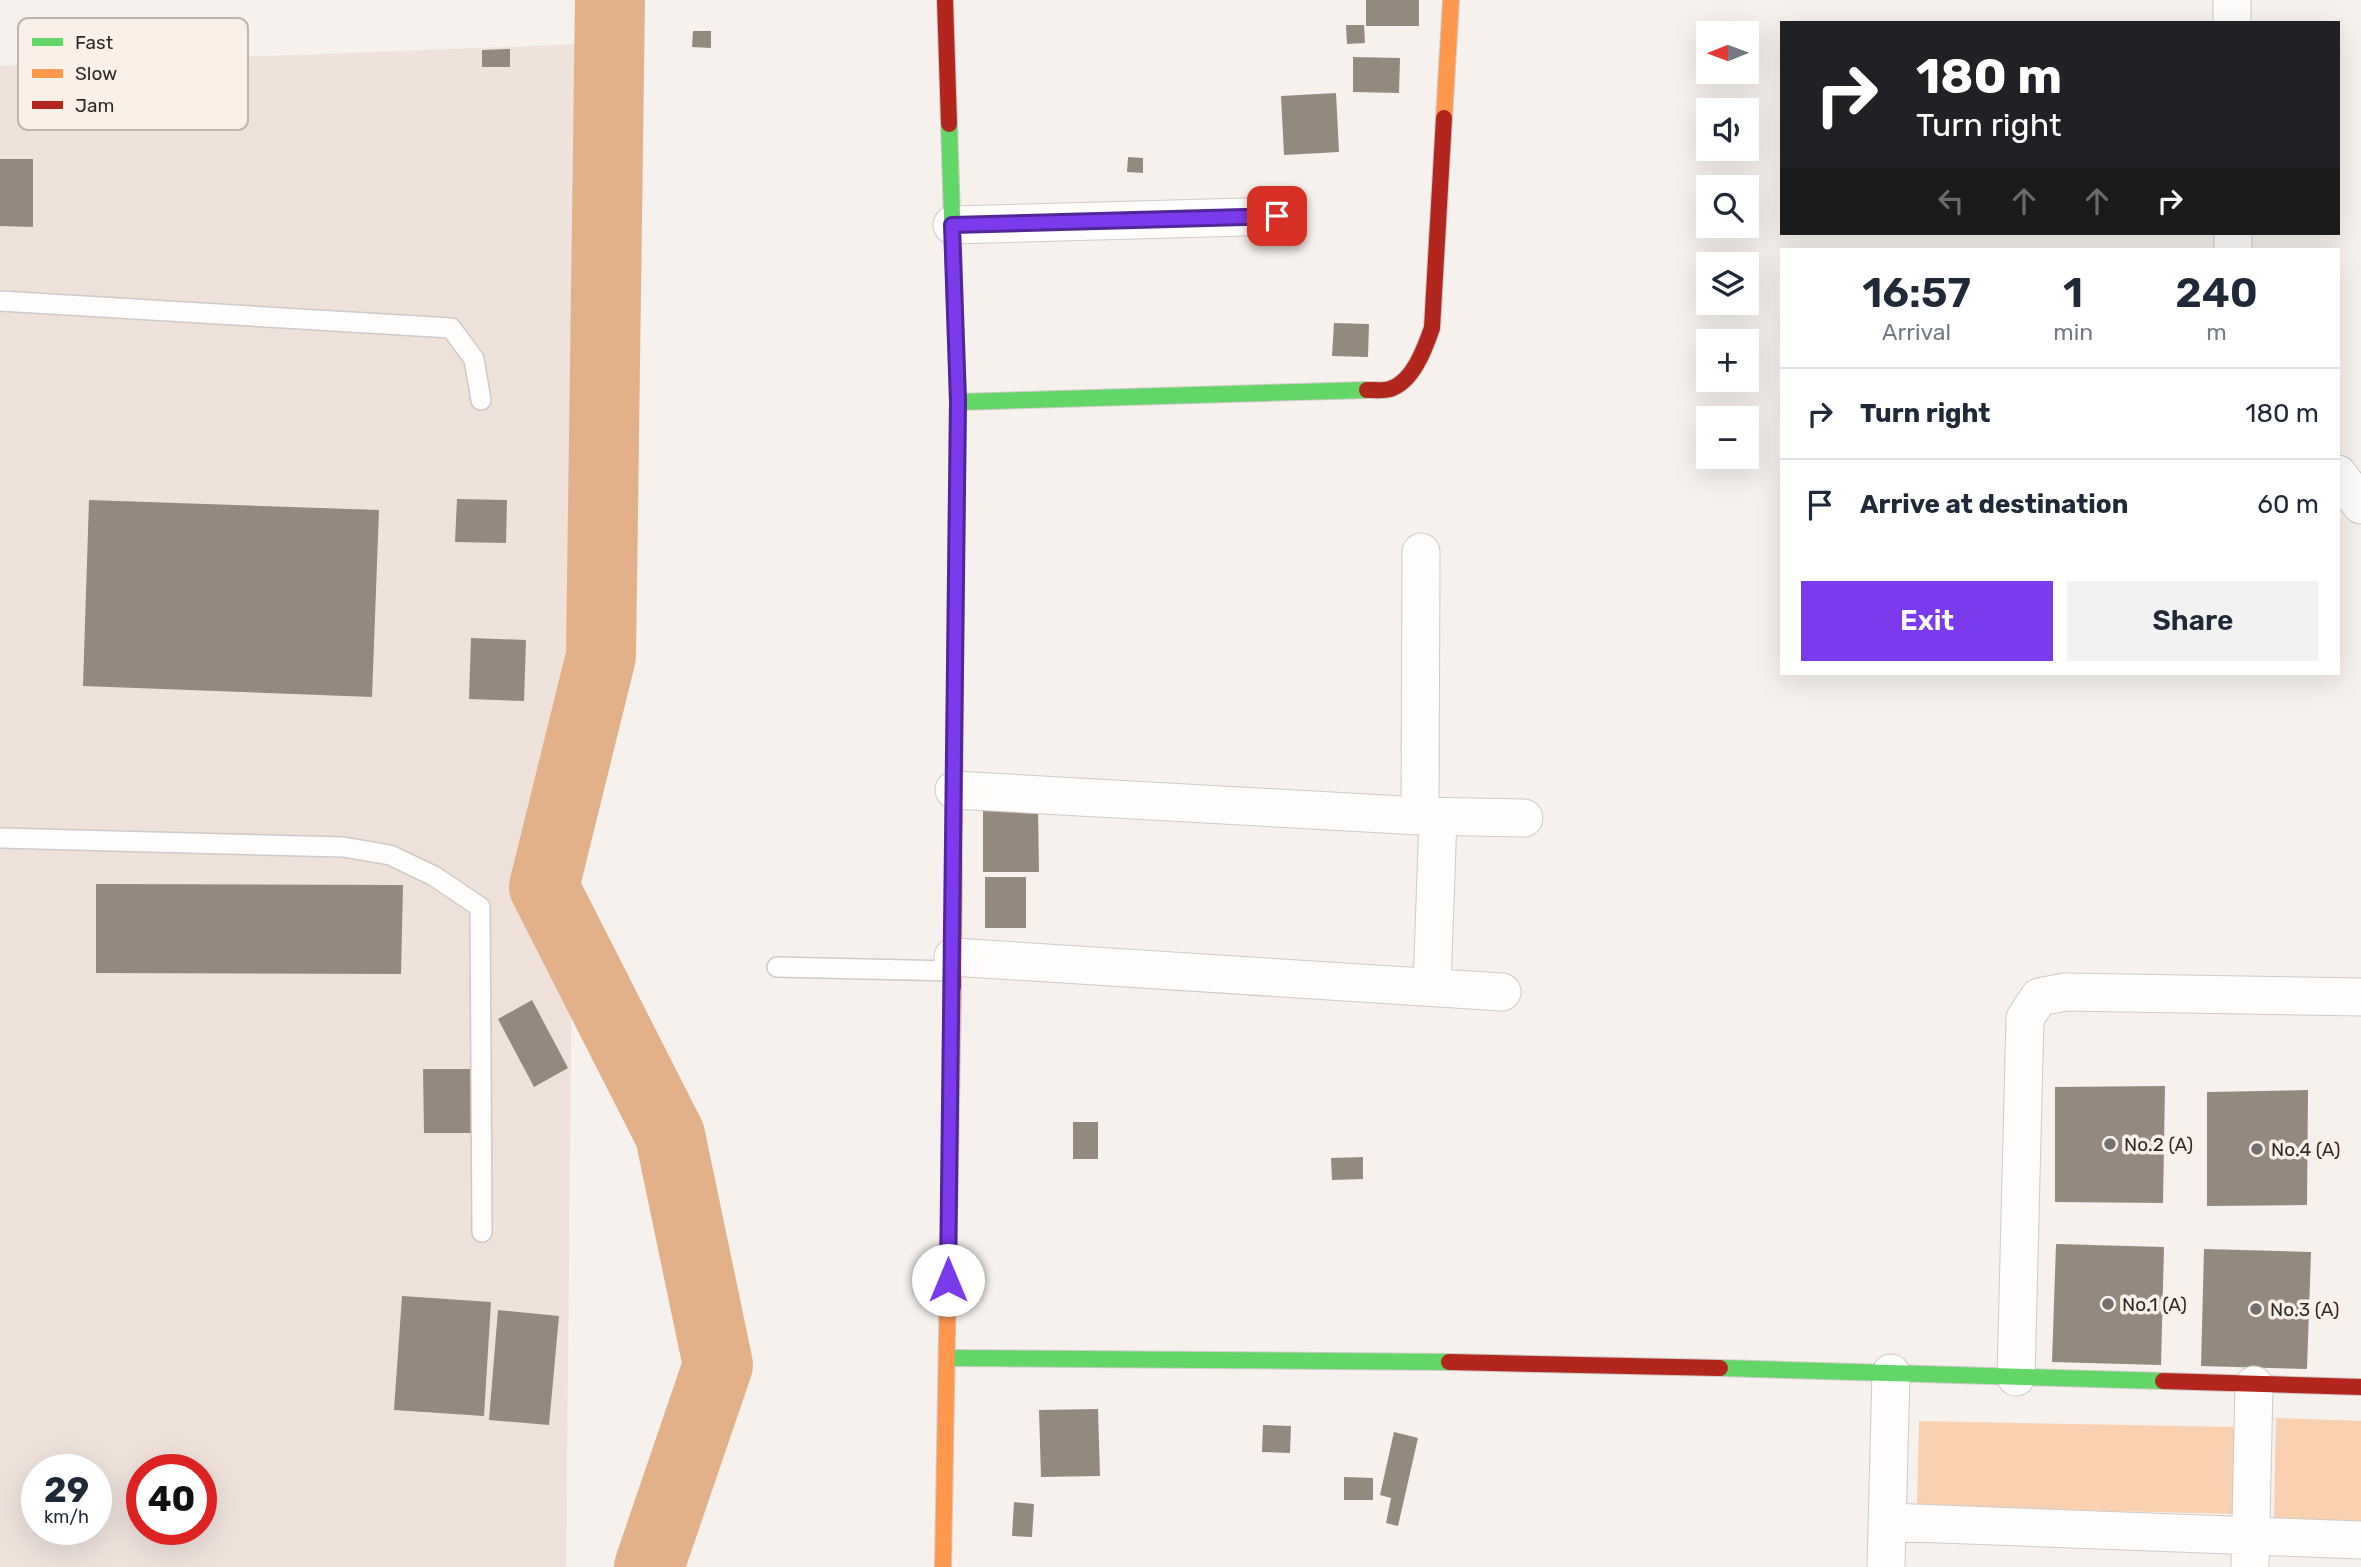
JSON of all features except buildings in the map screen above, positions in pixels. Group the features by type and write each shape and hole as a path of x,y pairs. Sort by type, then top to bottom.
{"street":[{"path":"943,1567 942,1457 948,1358 958,401 945,0"},
{"path":"958,401 1391,388 1410,375 1424,351 1432,328 1451,0"},
{"path":"2232,0 2232,21"},
{"path":"952,225 1277,216"},
{"path":"2340,477 2361,505"},
{"path":"1421,552 1432,987"},
{"path":"954,790 1429,816 1524,818"},
{"path":"953,964 1502,992"},
{"path":"2015,1377 2025,1018 2039,997 2064,992 2361,997"},
{"path":"948,1358 1545,1363 2361,1387"},
{"path":"1886,1567 1891,1373"},
{"path":"2250,1553 2254,1385"},
{"path":"1887,1522 2250,1553 2361,1540"}],"lane":[{"path":"0,301 451,328 474,359 481,400"},
{"path":"0,838 343,847 390,855 435,876 480,907 482,1232"},
{"path":"778,967 953,964"}],"shaded area":[{"path":"581,44 566,1567 0,1567 0,66 18,65 18,130 248,130 248,57"},
{"path":"2276,1418 2361,1421 2361,1521 2274,1518"},
{"path":"1919,1421 2234,1427 2234,1514 1917,1506"}],"waterway":[{"path":"610,0 601,656 544,887 670,1135 718,1365 649,1567"}],"traffic: fast":[{"path":"949,124 958,402 956,575"},
{"path":"958,402 1367,390"},
{"path":"948,1358 1449,1362"},
{"path":"1720,1368 2163,1381"}],"traffic: slow":[{"path":"1444,118 1451,0"},
{"path":"943,1567 953,987"}],"traffic: jam":[{"path":"945,0 949,124"},
{"path":"1367,390 1390,389 1405,379 1417,363 1432,328 1444,118"},
{"path":"953,987 956,575"},
{"path":"1449,1362 1720,1368"},
{"path":"2163,1381 2361,1387"}],"place":[{"name":"No.2 (A)","path":"2110,1144"},
{"name":"No.4 (A)","path":"2257,1149"},
{"name":"No.1 (A)","path":"2108,1304"},
{"name":"No.3 (A)","path":"2256,1309"}],"route":[{"path":"948,1280 958,401 952,225 1277,216"}]}
